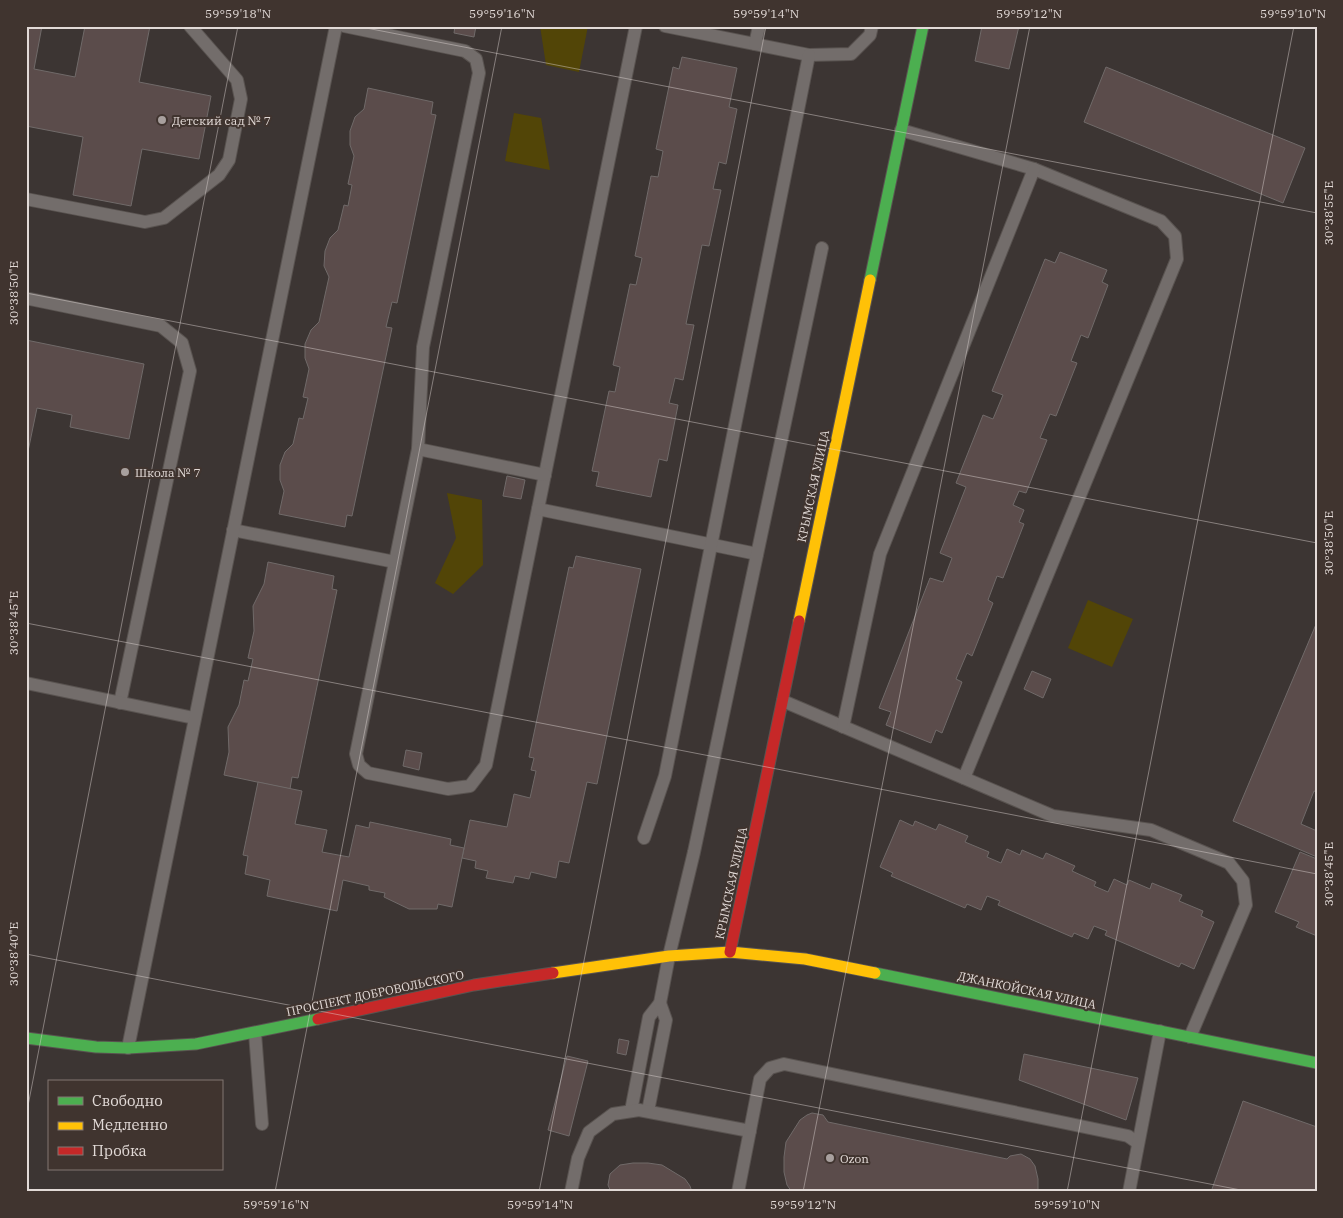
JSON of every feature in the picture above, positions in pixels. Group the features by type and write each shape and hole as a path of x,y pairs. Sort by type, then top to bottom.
{"street":[{"name":"КРЫМСКАЯ УЛИЦА","path":"730,952 923,26"},
{"name":"ПРОСПЕКТ ДОБРОВОЛЬСКОГО","path":"26,1038 96,1047 128,1048 196,1044 474,985 669,956 730,952"},
{"name":"ДЖАНКОЙСКАЯ УЛИЦА","path":"730,952 805,959 832,964 1317,1063"}],"lane":[{"path":"26,199 145,222 164,218 219,175 229,160 241,99 237,80 190,26"},
{"path":"128,1048 336,26"},
{"path":"344,26 465,51 476,59 478,73 423,347 418,449 356,754 359,765 368,773 448,789 470,786 486,765 636,26"},
{"path":"665,26 809,55 851,54 870,34 872,26"},
{"path":"755,44 759,26"},
{"path":"644,838 665,776 809,55"},
{"path":"901,130 1034,169 1161,221 1175,236 1177,259 964,778"},
{"path":"843,727 880,554 1034,169"},
{"path":"631,1111 649,1017 660,1003 669,956 694,852 822,248"},
{"path":"26,299 160,326 182,343 190,371 120,703"},
{"path":"418,449 545,475"},
{"path":"538,509 757,554"},
{"path":"233,530 395,562"},
{"path":"26,683 194,718"},
{"path":"783,701 1053,816 1151,830 1229,863 1243,881 1246,905 1190,1037"},
{"path":"648,1111 666,1020 660,1003"},
{"path":"1129,1192 1160,1031"},
{"path":"256,1032 262,1124"},
{"path":"738,1192 760,1079 770,1068 784,1064 1128,1136 1138,1142"},
{"path":"571,1192 578,1158 589,1132 613,1114 639,1110 648,1111 750,1131"}],"shaded area":[{"path":"540,26 588,26 579,72 546,65"},
{"path":"514,113 541,118 550,170 505,161"},
{"path":"447,493 482,500 483,565 453,594 435,583 456,538"},
{"path":"1088,600 1133,619 1112,667 1068,648"}],"building":[{"path":"26,26 42,26 34,69 75,77 85,26 150,26 139,82 211,96 199,159 142,149 131,206 73,195 83,137 26,126"},
{"path":"455,26 476,26 474,37 454,33"},
{"path":"982,26 1019,26 1009,69 975,61"},
{"path":"682,57 737,68 729,107 737,109 726,164 719,162 713,189 721,190 709,246 702,245 686,324 694,325 683,380 675,378 669,403 678,405 667,461 659,459 651,497 596,486 599,472 592,471 609,391 615,392 620,367 613,365 630,284 636,285 642,258 635,256 651,176 658,177 663,151 656,149 673,67 679,69"},
{"path":"1106,67 1305,148 1283,203 1084,122"},
{"path":"368,88 433,102 431,114 436,115 397,303 392,302 386,327 392,328 352,516 347,515 345,527 279,514 284,491 280,480 280,465 285,452 293,444 299,418 303,419 308,398 303,397 309,369 305,358 305,344 311,330 319,322 329,277 324,266 325,251 330,238 338,230 344,205 348,206 352,185 348,184 354,156 350,145 350,131 355,117 364,109"},
{"path":"1060,252 1107,270 1102,282 1108,285 1088,338 1081,335 1071,361 1077,363 1056,416 1050,414 1040,438 1047,440 1026,493 1019,491 1013,505 1024,510 1019,522 1024,524 1003,578 997,576 988,600 993,603 972,656 967,653 956,679 962,682 942,733 936,730 931,743 886,725 891,712 879,708 930,578 943,582 952,558 940,553 966,487 956,483 983,415 993,419 1003,395 992,391 1045,259 1055,263"},
{"path":"26,340 144,364 129,439 70,427 72,415 37,408 26,461"},
{"path":"507,476 525,480 521,499 503,496"},
{"path":"576,556 641,569 597,784 587,782 569,863 559,861 556,878 531,872 529,879 515,876 513,883 486,878 488,871 475,868 476,861 462,858 470,820 507,827 514,794 530,798 536,771 531,770 534,758 529,757 569,567 573,568"},
{"path":"268,562 334,576 332,589 337,590 298,778 292,777 290,789 224,775 229,752 228,727 239,705 244,680 248,681 253,659 248,658 254,631 253,606 264,584"},
{"path":"1317,622 1317,792 1314,791 1301,824 1317,831 1317,857 1233,821"},
{"path":"1032,671 1051,679 1043,698 1024,689"},
{"path":"406,750 422,753 419,770 403,766"},
{"path":"258,782 302,791 295,824 327,830 322,852 349,857 356,825 369,828 370,822 451,839 450,845 464,848 452,907 438,904 437,909 409,909 384,897 385,893 369,890 369,886 343,880 337,911 267,896 270,880 245,874 248,856 243,855"},
{"path":"900,820 913,826 915,821 936,830 939,824 968,836 965,842 989,852 987,857 1001,863 1007,849 1020,855 1022,850 1043,859 1046,853 1075,866 1072,871 1096,882 1094,886 1108,892 1114,879 1127,885 1129,880 1150,889 1152,883 1182,895 1179,901 1203,911 1201,916 1214,922 1194,969 1181,963 1179,967 1105,935 1107,931 1094,926 1088,939 1074,933 1072,937 998,905 1000,901 987,896 981,910 967,904 965,908 891,876 893,873 880,867"},
{"path":"1300,852 1317,859 1317,936 1296,927 1299,922 1275,912"},
{"path":"619,1039 629,1041 626,1055 617,1053"},
{"path":"1024,1054 1138,1078 1126,1120 1019,1080"},
{"path":"567,1056 588,1061 569,1136 548,1130"},
{"path":"1243,1101 1317,1127 1317,1192 1211,1192"},
{"path":"812,1113 823,1115 828,1122 1007,1159 1010,1156 1021,1154 1030,1159 1035,1166 1038,1192 792,1192 787,1185 784,1172 786,1142 800,1120"},
{"path":"633,1163 662,1165 685,1179 692,1192 611,1192 608,1185 610,1174 620,1165"}],"traffic: fast":[{"path":"870,280 923,26"},
{"path":"875,973 1317,1063"},
{"path":"26,1038 96,1047 128,1048 196,1044 318,1019"}],"traffic: slow":[{"path":"799,621 870,280"},
{"path":"553,973 669,956 730,952 805,959 875,973"}],"traffic: jam":[{"path":"730,952 799,621"},
{"path":"318,1019 474,985 553,973"}],"place":[{"name":"Детский сад № 7","path":"162,120"},
{"name":"Школа № 7","path":"125,472"},
{"name":"Ozon","path":"830,1158"}]}
